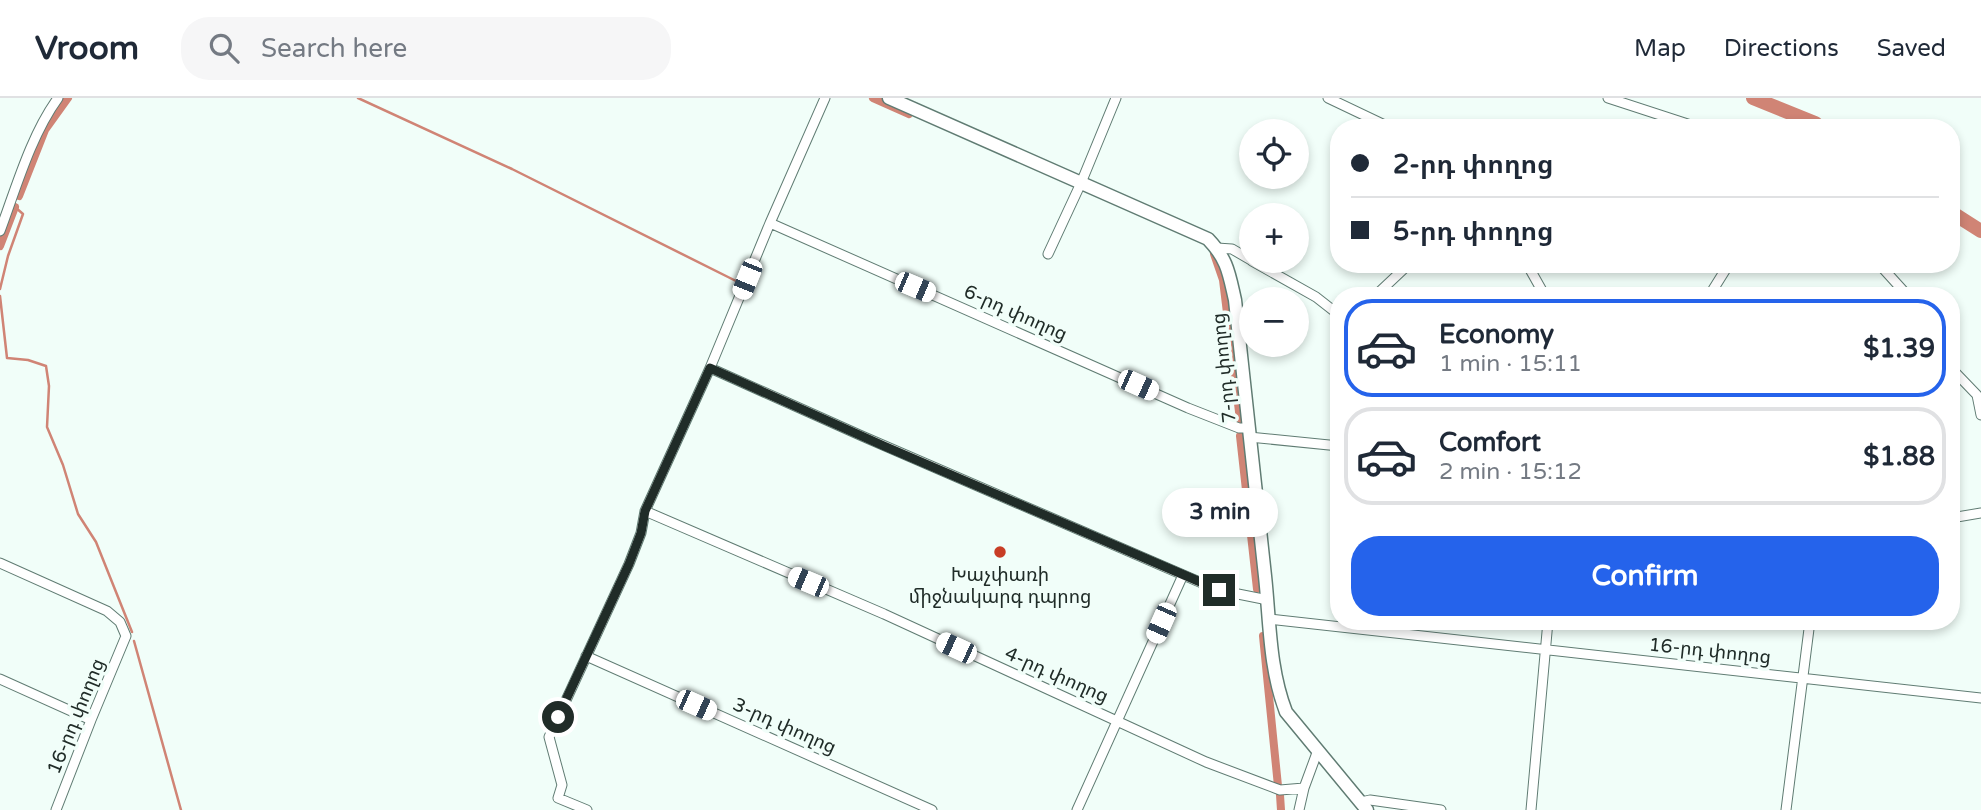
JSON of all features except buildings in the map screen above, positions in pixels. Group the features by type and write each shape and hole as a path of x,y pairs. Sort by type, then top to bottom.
{"main road":[{"path":"889,98 1208,239 1217,248"},
{"name":"7-րդ փողոց","path":"1217,248 1227,263 1235,300 1273,663 1282,702 1286,712 1364,806"}],"street":[{"path":"0,232 40,129 58,98"},
{"path":"587,810 558,798 562,785 549,737 629,564 641,533 645,511 710,368 825,98"},
{"path":"1048,254 1116,98"},
{"path":"1328,98 1372,119"},
{"path":"1608,98 1672,119"},
{"name":"6-րդ փողոց","path":"770,223 1188,408 1249,432 1330,445"},
{"path":"1217,248 1232,249 1239,253"},
{"path":"1274,273 1330,308"},
{"path":"1385,287 1399,273"},
{"path":"1887,273 1900,287"},
{"path":"710,368 1219,590 1268,600"},
{"path":"1960,377 1977,395 1981,415"},
{"name":"4-րդ փողոց","path":"645,511 884,614 1206,762 1280,790 1304,788"},
{"path":"1960,516 1981,513"},
{"name":"16-րդ փողոց","path":"0,563 107,611 120,622 126,636 56,810"},
{"path":"1077,810 1183,575"},
{"name":"16-րդ փողոց","path":"1269,619 1330,626"},
{"name":"16-րդ փողոց","path":"1370,630 1981,698"},
{"path":"1531,810 1547,630"},
{"path":"1786,810 1809,630"},
{"name":"3-րդ փողոց","path":"586,656 932,810"},
{"path":"0,679 91,720"},
{"path":"1299,810 1318,750"},
{"path":"1364,806 1370,800 1441,810"}],"waterway":[{"path":"19,196 45,130 68,98"},
{"path":"358,98 512,169 738,282"},
{"path":"873,98 909,114"},
{"path":"1753,98 1805,119"},
{"path":"0,289 23,214 15,207"},
{"path":"0,246 15,207"},
{"path":"1960,218 1981,231"},
{"path":"1214,254 1223,280 1240,420"},
{"path":"0,296 7,358 28,360 46,366 49,386 47,427 63,465 78,514 96,542 132,632"},
{"path":"1240,436 1257,589"},
{"path":"1263,636 1278,786"},
{"path":"134,641 181,810"},
{"path":"1280,795 1281,810"}],"place":[{"name":"Խաչփառի միջնակարգ դպրոց","path":"1000,552"}],"route":[{"path":"558,717 629,564 641,533 645,511 710,368 1219,590"}]}
